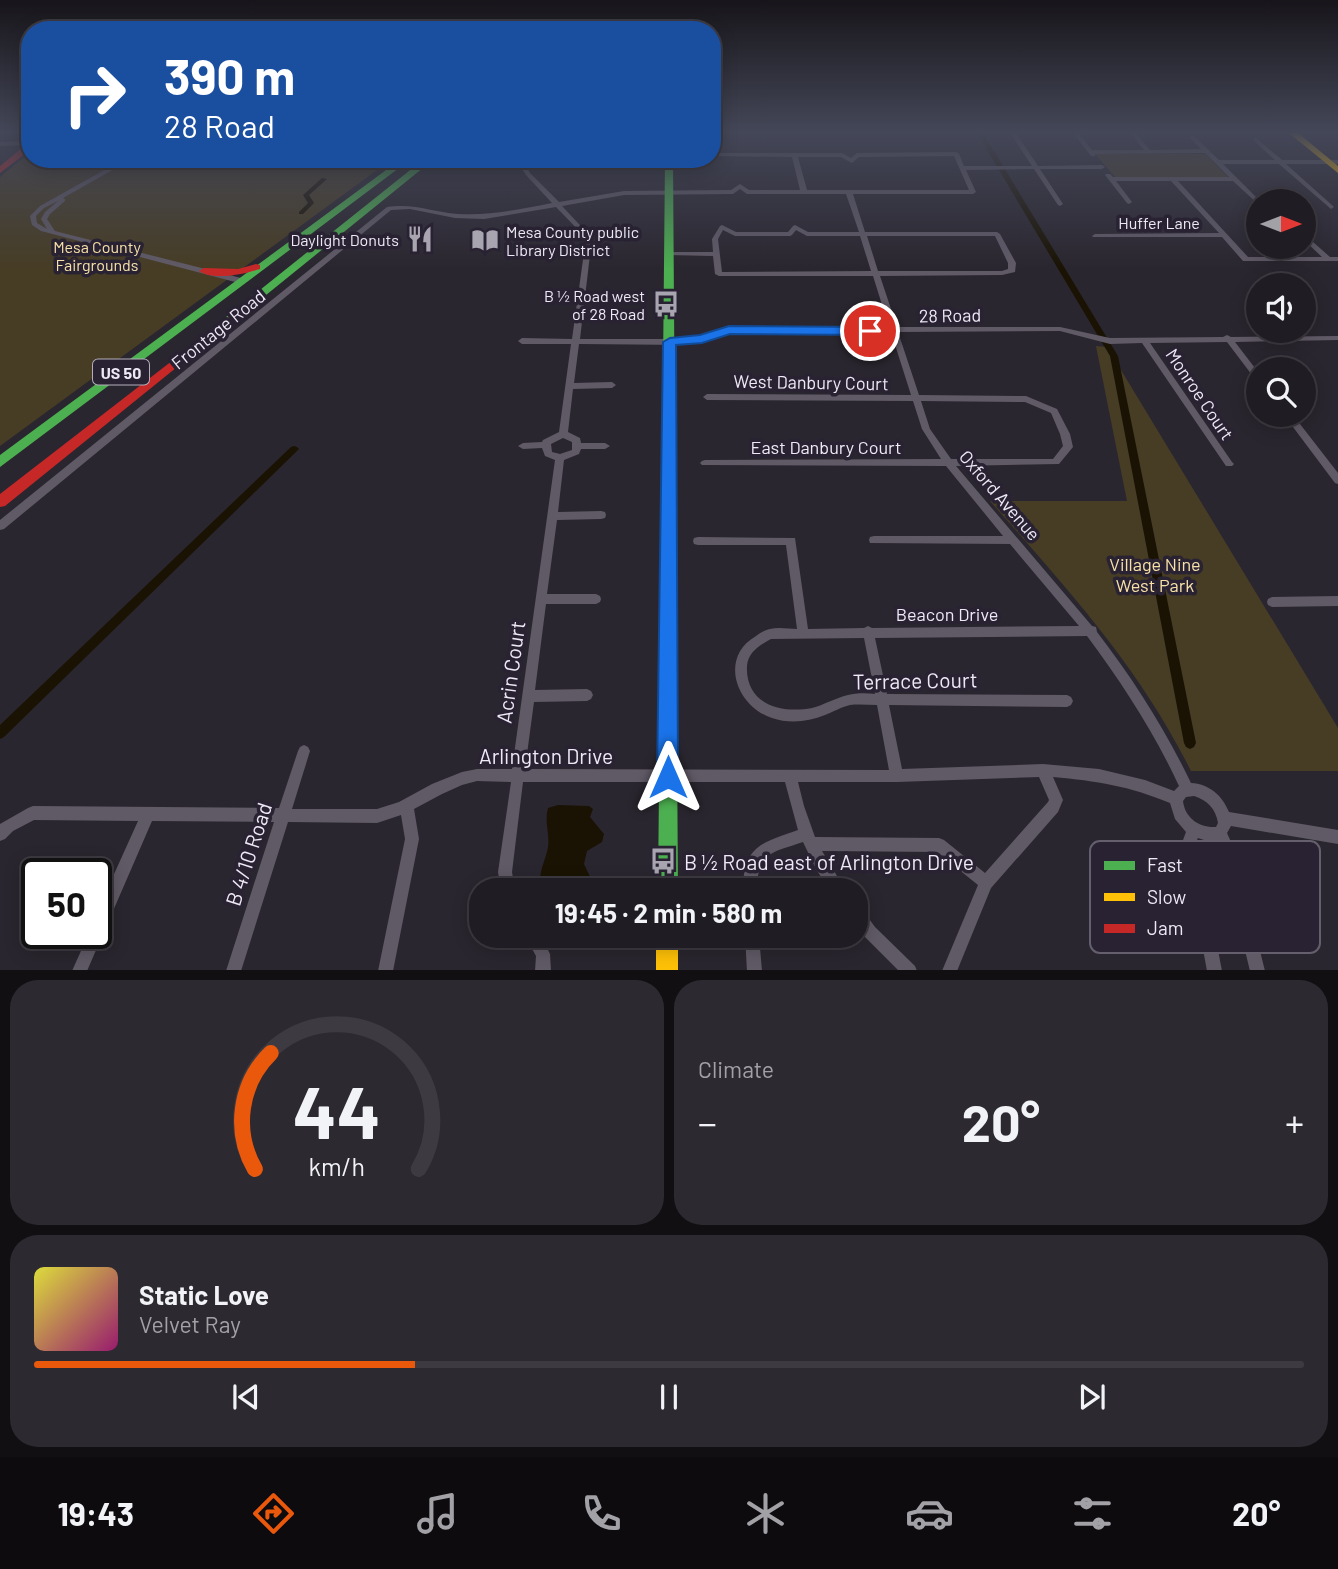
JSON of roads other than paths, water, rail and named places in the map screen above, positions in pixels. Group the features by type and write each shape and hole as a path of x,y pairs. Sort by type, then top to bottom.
{"main road":[{"name":"US 50","path":"0,462 381,178"},
{"name":"US 50","path":"0,502 406,178"},
{"path":"668,878 669,178"},
{"path":"204,271 239,272 268,262"},
{"path":"201,312 220,290 219,285 204,271"},
{"path":"222,326 255,290 255,285 242,281"},
{"path":"667,948 667,970"}],"street":[{"path":"95,178 35,212 34,224 242,281"},
{"path":"52,230 44,219 55,205 103,178"},
{"path":"532,178 589,238 564,434"},
{"path":"801,178 804,192"},
{"path":"557,203 624,192 733,192 740,186 747,192 913,189 973,192 966,178"},
{"path":"1044,178 1060,204"},
{"path":"1299,178 1331,206"},
{"path":"1111,179 1235,179 1246,190"},
{"path":"1111,179 1129,202"},
{"path":"1173,179 1246,258 1338,259"},
{"name":"Oxford Avenue","path":"849,192 926,429 946,463 1092,631 1135,691 1187,789"},
{"name":"Frontage Road","path":"0,526 389,208 410,207 455,216 484,217 557,203"},
{"path":"722,227 735,234 790,234 795,227 807,234 863,234 934,231 997,234 1012,263 1012,270 1002,274 719,274 715,239 722,227"},
{"name":"Huffer Lane","path":"1095,236 1224,235"},
{"path":"1316,248 1328,259"},
{"path":"670,254 716,254"},
{"name":"28 Road","path":"522,341 670,342 702,339 729,330 1060,329 1110,341 1227,337 1338,338"},
{"path":"1227,337 1246,362"},
{"name":"Monroe Court","path":"1145,341 1229,464"},
{"path":"570,386 612,385"},
{"name":"West Danbury Court","path":"706,397 1026,399 1054,411 1065,434"},
{"path":"1297,427 1338,480"},
{"path":"545,446 551,437 564,434 575,437 579,446"},
{"name":"East Danbury Court","path":"705,463 1056,462 1068,447 1065,434"},
{"path":"523,446 545,446"},
{"path":"545,446 548,454 560,458 572,454 579,446 605,446"},
{"name":"Acrin Court","path":"506,878 560,458"},
{"path":"552,516 601,515"},
{"path":"874,540 1013,540"},
{"path":"698,541 791,541 803,632"},
{"path":"541,599 596,599"},
{"path":"1272,602 1338,601"},
{"path":"868,631 897,776"},
{"name":"Beacon Drive","path":"741,680 741,663 754,642 770,634 1092,631"},
{"name":"Terrace Court","path":"741,680 758,707 781,715 809,715 845,700 1067,701"},
{"path":"528,696 587,695"},
{"name":"B 4/10 Road","path":"233,970 304,751"},
{"path":"949,970 986,883 1053,807 1055,800 1043,769"},
{"name":"Arlington Drive","path":"4,830 33,813 377,816 407,807 452,779 518,775 897,776 1043,769 1099,775 1145,786 1177,799"},
{"path":"790,775 798,815 808,839 831,878"},
{"path":"1220,833 1208,835 1194,829 1182,818 1177,799 1187,789 1207,794 1219,805 1225,818 1220,833 1224,841"},
{"path":"385,970 412,839 407,807"},
{"path":"112,896 147,816"},
{"path":"1225,818 1337,839"},
{"path":"1190,841 1194,829"},
{"path":"750,878 750,864 756,855 808,839 939,845 986,883"},
{"path":"868,929 909,970"},
{"path":"539,948 543,954 543,970"},
{"path":"753,948 755,970"},
{"path":"79,970 89,949"},
{"path":"1254,953 1258,970"}],"waterway":[{"path":"1007,178 1114,356 1190,743"},
{"path":"301,213 311,203 306,195 324,179"},
{"path":"0,733 294,449"}],"place":[{"name":"Daylight Donuts","path":"420,239"},
{"name":"Mesa County public Library District","path":"485,240"},
{"name":"B ½ Road west of 28 Road","path":"666,304"},
{"name":"B ½ Road east of Arlington Drive","path":"663,861"}],"park label":[{"name":"Mesa County Fairgrounds","path":"97,255"},
{"name":"Village Nine West Park","path":"1155,574"}]}
